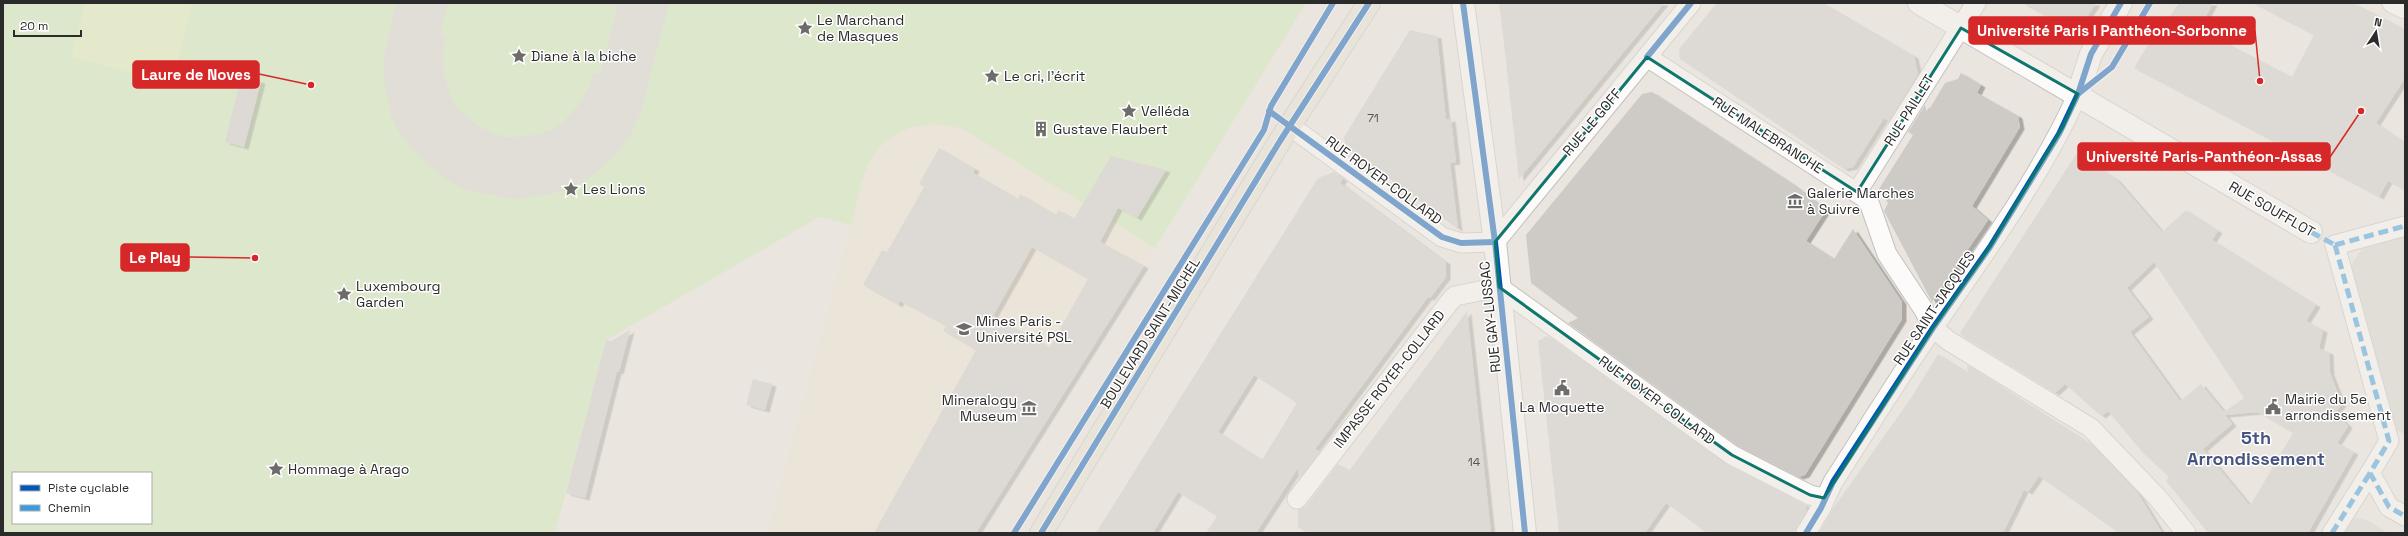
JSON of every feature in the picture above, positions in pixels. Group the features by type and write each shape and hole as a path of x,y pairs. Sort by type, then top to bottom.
{"main road":[{"name":"BOULEVARD SAINT-MICHEL","path":"1041,533 1290,126 1369,3"}],"street":[{"name":"RUE GAY-LUSSAC","path":"1463,3 1494,242 1525,533"},
{"name":"RUE LE GOFF","path":"1494,242 1691,3"},
{"name":"RUE SOUFFLOT","path":"1919,3 2078,94 2335,245"},
{"name":"RUE PAILLET","path":"1857,192 1976,3"},
{"name":"RUE SAINT-JACQUES","path":"1806,533 1821,508 1824,498 1933,328 1990,247 2063,127 2078,94 2091,54 2122,3"},
{"path":"2392,3 2405,9"},
{"name":"RUE MALEBRANCHE","path":"1647,57 1857,192 1870,205 1887,254 1924,310 1933,328"},
{"name":"RUE ROYER-COLLARD","path":"1290,126 1442,237 1461,243 1494,242"},
{"path":"2332,533 2389,441 2335,245 2405,226"},
{"name":"RUE ROYER-COLLARD","path":"1499,287 1732,455 1810,495 1824,498"},
{"name":"IMPASSE ROYER-COLLARD","path":"1297,499 1451,300 1455,296 1499,287"},
{"path":"1933,328 1949,341 2091,428 2158,498 2186,533"},
{"path":"2370,473 2389,507 2405,516"}],"highlighted area":[{"path":"1961,28 2078,94 2063,127 1990,247 1933,328 1824,498 1810,495 1732,455 1499,287 1495,242 1647,57 1857,192"}],"shaded area":[{"path":"396,3 448,3 440,35 446,36 443,51 444,75 452,100 460,111 480,127 503,137 517,137 536,135 551,130 562,123 578,106 589,86 593,73 600,74 618,3 669,3 641,112 632,132 617,154 584,182 551,194 515,199 470,191 453,184 425,162 401,136 391,115 384,81 384,58"},
{"name":"Mines Paris - Université PSL","path":"920,124 943,124 965,130 1155,248 976,533 767,533 865,173 872,158 887,140 899,132"},
{"path":"2405,233 2405,439 2404,434 2390,426 2349,269 2365,243"},
{"path":"2356,518 2367,520 2388,533 2340,533 2352,520"}],"green space":[{"name":"Luxembourg Garden","path":"3,3 1306,3 1155,248 965,130 937,124 924,125 898,133 887,140 877,150 866,170 851,225 819,217 606,340 555,533 3,533"},
{"path":"85,3 193,3 172,84 71,57"}],"building":[{"path":"1499,3 1664,3 1519,179 1502,26"},
{"path":"1717,3 1823,3 1914,56 1918,74 1889,121 1884,118 1853,167 1844,169 1680,59 1679,49"},
{"path":"2022,3 2096,3 2080,28 2069,31 2065,38 2044,26 2049,18"},
{"path":"2179,3 2213,3 2199,29 2292,77 2314,35 2253,3 2353,3 2395,24 2405,31 2405,78 2376,123 2405,143 2405,190 2388,181 2379,197 2134,68 2151,40 2153,42"},
{"path":"1410,30 1437,36 1446,120 1451,119 1456,162 1450,163 1458,229 1345,146 1344,137"},
{"path":"1961,73 1981,85 1977,93 2018,116 2020,127 1972,206 1988,220 1932,302 1884,211 1888,203 1879,189 1913,135 1908,132 1925,105 1927,113 1945,83 1958,79"},
{"path":"241,77 261,81 244,147 225,142"},
{"path":"1652,92 1791,183 1826,210 1806,241 1834,259 1853,229 1902,302 1902,319 1805,475 1799,477 1738,446 1568,323 1578,318 1531,283 1526,235 1642,94"},
{"path":"939,148 975,169 973,173 1018,199 1020,194 1056,215 1059,210 1074,219 1111,156 1166,170 1137,218 1118,208 1100,242 1144,266 976,533 874,533 976,350 943,331 946,326 900,301 898,305 863,285 882,250 887,252 924,187 919,184","holes":["1032,247 1088,279 1050,347 993,316"]},
{"path":"2077,153 2116,179 2162,232 2186,210 2218,231 2212,240 2316,305 2306,321 2323,330 2319,349 2329,352 2330,373 2342,404 2335,412 2348,426 2337,443 2354,452 2308,533 2208,533 2166,481 2169,477 2143,453 2108,411 2101,416 2065,384 2055,393 1960,333","holes":["2154,262 2244,398 2224,412 2201,384 2180,401 2130,332 2149,317 2127,288","2258,412 2293,433 2250,506 2203,449 2232,424 2225,415"]},
{"path":"1334,172 1343,179 1340,183 1446,262 1446,277 1430,298 1428,297 1315,449 1320,452 1298,480 1298,468 1256,533 1206,533 1217,516 1178,492 1153,533 1096,533 1318,178","holes":["1254,375 1297,403 1262,460 1218,432"]},
{"path":"1467,311 1491,533 1308,533 1298,527 1298,510 1306,506 1338,464 1349,471"},
{"path":"630,330 619,372 617,371 585,498 566,493 606,340 611,341"},
{"path":"1547,336 1726,464 1805,505 1807,510 1795,533 1707,533 1666,503 1645,533 1559,533 1538,341"},
{"path":"1938,354 1968,373 1967,365 2092,445 2137,492 2162,533 2119,533 2039,476 2028,492 2024,490 2003,533 1819,533 1832,510 1911,398"},
{"path":"753,379 772,384 765,410 746,405"}],"marked path":[{"path":"2335,245 2405,226"},
{"path":"2311,232 2335,245"},
{"path":"2335,245 2389,441 2370,473 2389,507 2405,516"},
{"path":"2332,533 2370,473"}],"cycle path":[{"path":"1014,533 1264,130 1271,106 1333,3"},
{"path":"1041,533 1280,141 1369,3"},
{"path":"1463,3 1495,242 1525,533"},
{"path":"1647,57 1691,3"},
{"path":"1806,533 1821,508 1833,482 1933,328 1990,247 2059,134 2078,94 2091,54 2121,3"},
{"path":"2078,94 2112,67 2150,3"},
{"path":"1269,111 1442,237 1461,243 1495,242"}],"place":[{"name":"Le Marchand de Masques","path":"805,28"},
{"name":"Diane à la biche","path":"519,56"},
{"name":"Le cri, l'écrit","path":"992,76"},
{"name":"Université Paris I Panthéon-Sorbonne","path":"2260,81"},
{"name":"Laure de Noves","path":"311,85"},
{"name":"Velléda","path":"1129,111"},
{"name":"Université Paris-Panthéon-Assas","path":"2361,111"},
{"name":"Gustave Flaubert","path":"1041,129"},
{"name":"Les Lions","path":"571,189"},
{"name":"Galerie Marches à Suivre","path":"1795,201"},
{"name":"Le Play","path":"255,258"},
{"name":"Luxembourg Garden","path":"344,294"},
{"name":"Mines Paris - Université PSL","path":"964,329"},
{"name":"La Moquette","path":"1562,388"},
{"name":"Mairie du 5e arrondissement","path":"2273,407"},
{"name":"Mineralogy Museum","path":"1029,408"},
{"name":"Hommage à Arago","path":"276,469"}],"district":[{"name":"5th Arrondissement","path":"2256,447"}]}
